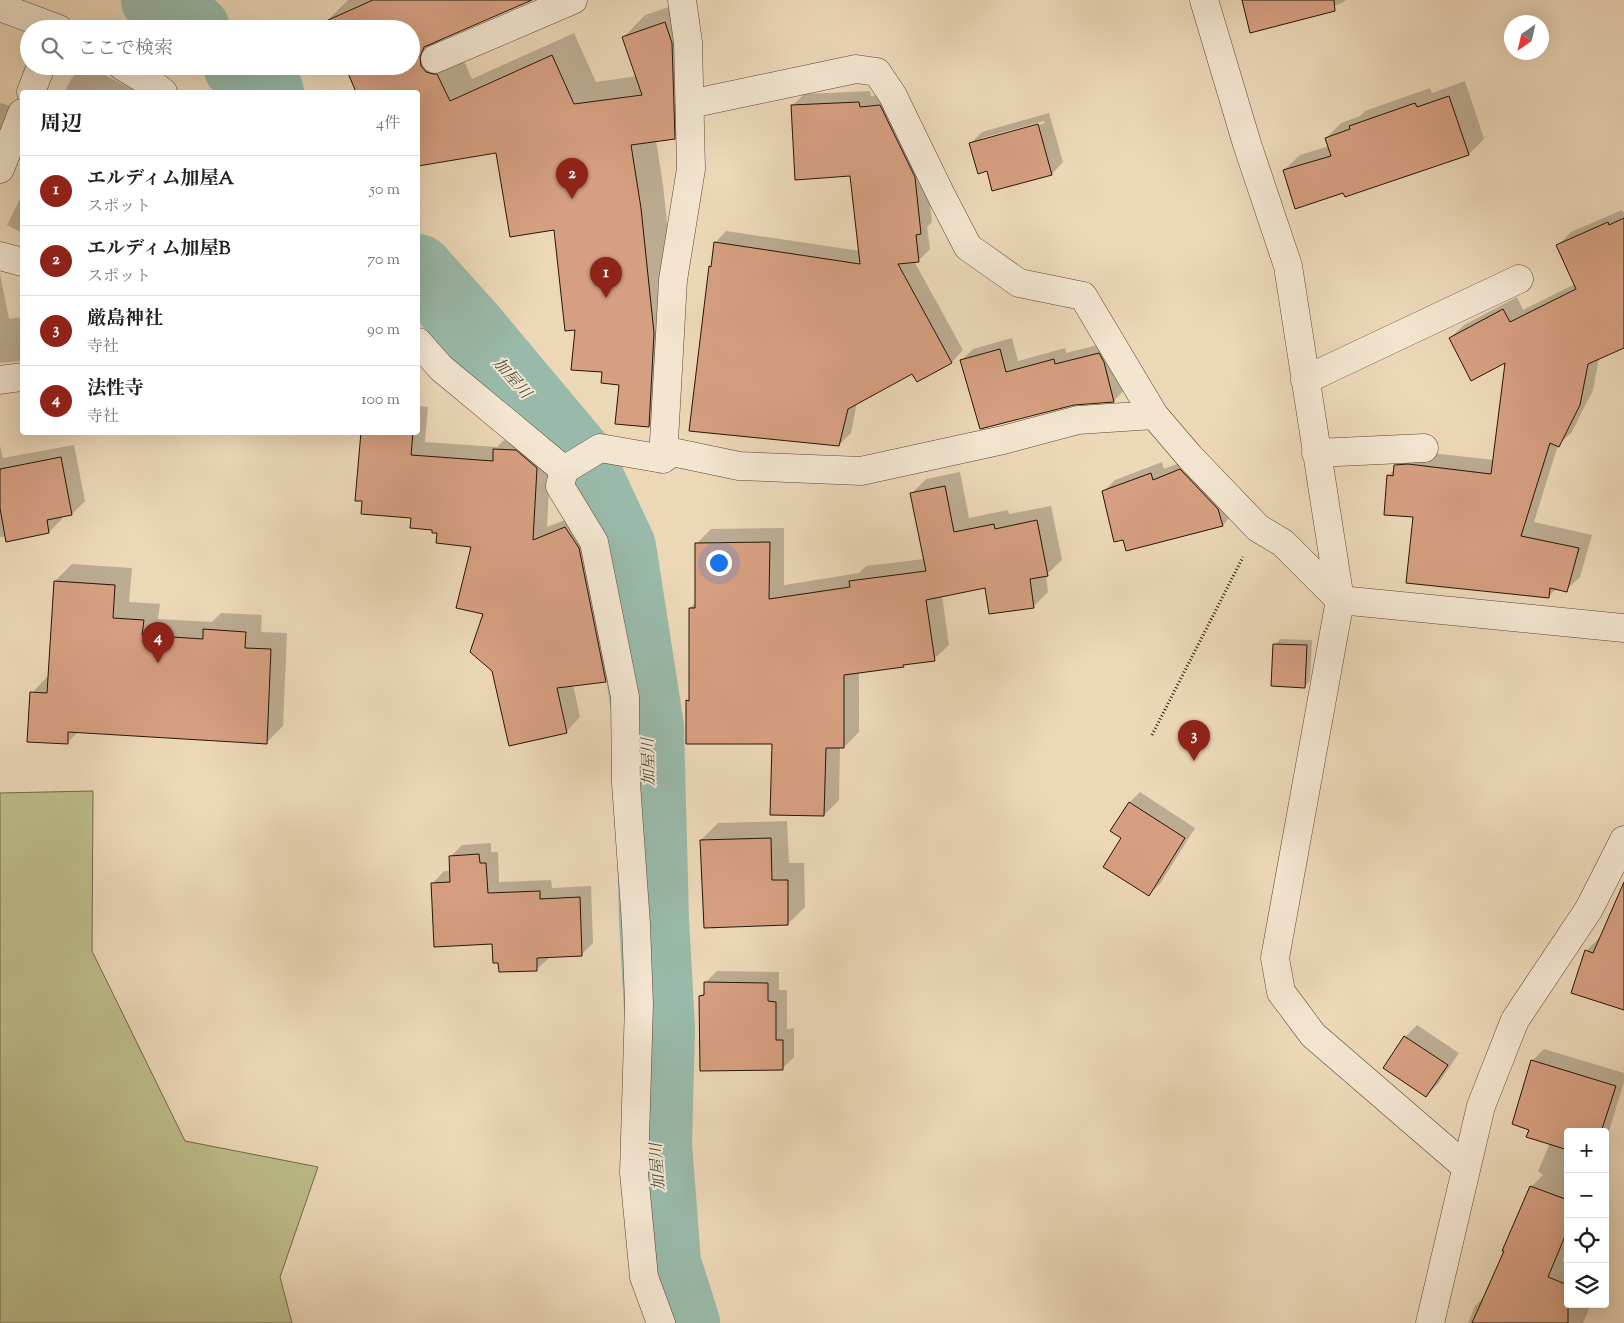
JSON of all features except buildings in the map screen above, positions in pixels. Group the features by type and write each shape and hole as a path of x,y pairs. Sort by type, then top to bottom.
{"street":[{"path":"435,59 573,0"},
{"path":"663,459 673,280 691,169 688,42 682,0"},
{"path":"1204,0 1247,144 1288,266 1340,600 1275,958 1281,992 1313,1035 1466,1168"},
{"path":"0,7 35,20"},
{"path":"690,104 856,69 877,72 893,96 968,247 1019,283 1083,296 1154,415 1190,457 1258,528 1283,542 1340,600 1624,628"},
{"path":"31,90 37,75"},
{"path":"137,75 160,90"},
{"path":"0,169 20,118"},
{"path":"0,256 20,261"},
{"path":"1305,380 1519,280"},
{"path":"420,347 429,368 564,470"},
{"path":"0,380 20,377"},
{"path":"661,1323 644,1277 634,1173 639,1004 636,924 626,783 625,697 594,542 560,486 564,470 600,448 663,459 672,452 739,466 861,471 1003,440 1078,420 1154,415"},
{"path":"1316,453 1424,448"},
{"path":"1430,1323 1481,1106 1515,1020 1589,909 1624,840"}],"path":[{"path":"1152,735 1258,528"}],"green space":[{"path":"93,791 92,951 185,1141 318,1167 280,1277 292,1323 0,1323 0,793"}],"waterway":[{"name":"加屋川","path":"156,0 183,20"},
{"name":"加屋川","path":"249,75 267,90"},
{"name":"加屋川","path":"420,271 471,328 579,457 621,547 649,727 654,920 660,1028 657,1144 666,1263 685,1323"}],"place":[{"name":"エルディム加屋B","path":"572,199"},
{"name":"エルディム加屋A","path":"606,298"},
{"name":"法性寺","path":"158,663"},
{"name":"厳島神社","path":"1194,761"}]}
